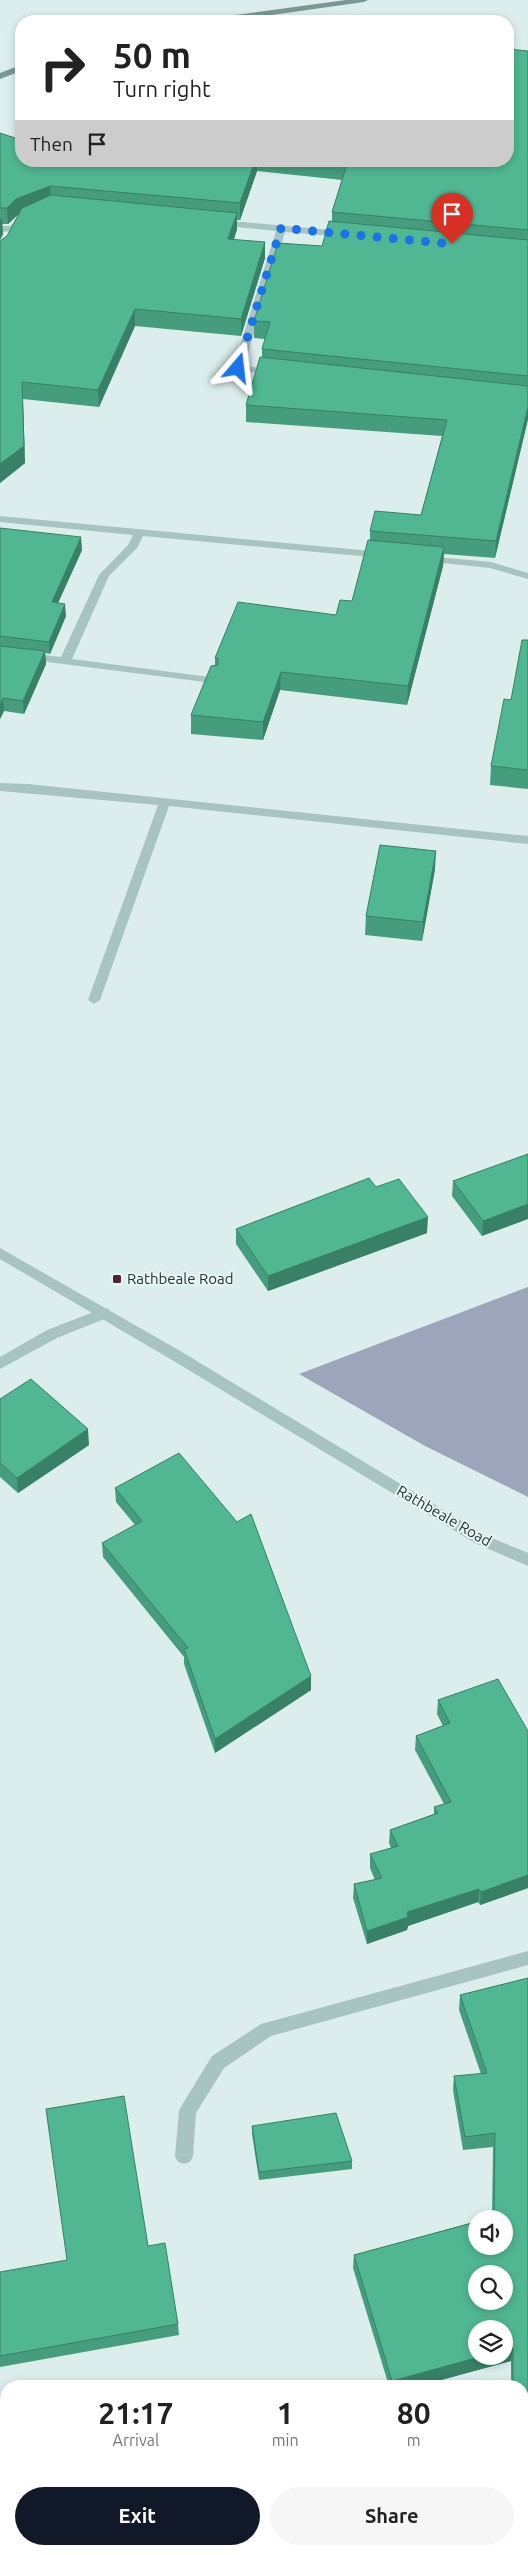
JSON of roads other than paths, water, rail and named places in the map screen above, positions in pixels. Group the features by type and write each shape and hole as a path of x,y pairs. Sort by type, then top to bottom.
{"main road":[{"path":"251,15 341,1 364,0"},
{"path":"0,76 15,70"}],"street":[{"path":"0,229 10,233 20,219 36,213"},
{"path":"214,222 350,235"},
{"path":"281,228 238,368 287,373"},
{"path":"0,519 393,556"},
{"path":"65,661 104,575 133,546 140,532"},
{"path":"413,558 491,565 528,576"},
{"path":"0,653 213,680"},
{"path":"0,787 28,788 528,840"},
{"path":"94,1000 165,802"},
{"name":"Rathbeale Road","path":"0,1253 104,1313 480,1539 528,1560"},
{"path":"0,1364 52,1334 104,1313"},
{"path":"184,2156 188,2111 218,2062 267,2028 528,1958"}],"place":[{"name":"Rathbeale Road","path":"117,1279"}]}
